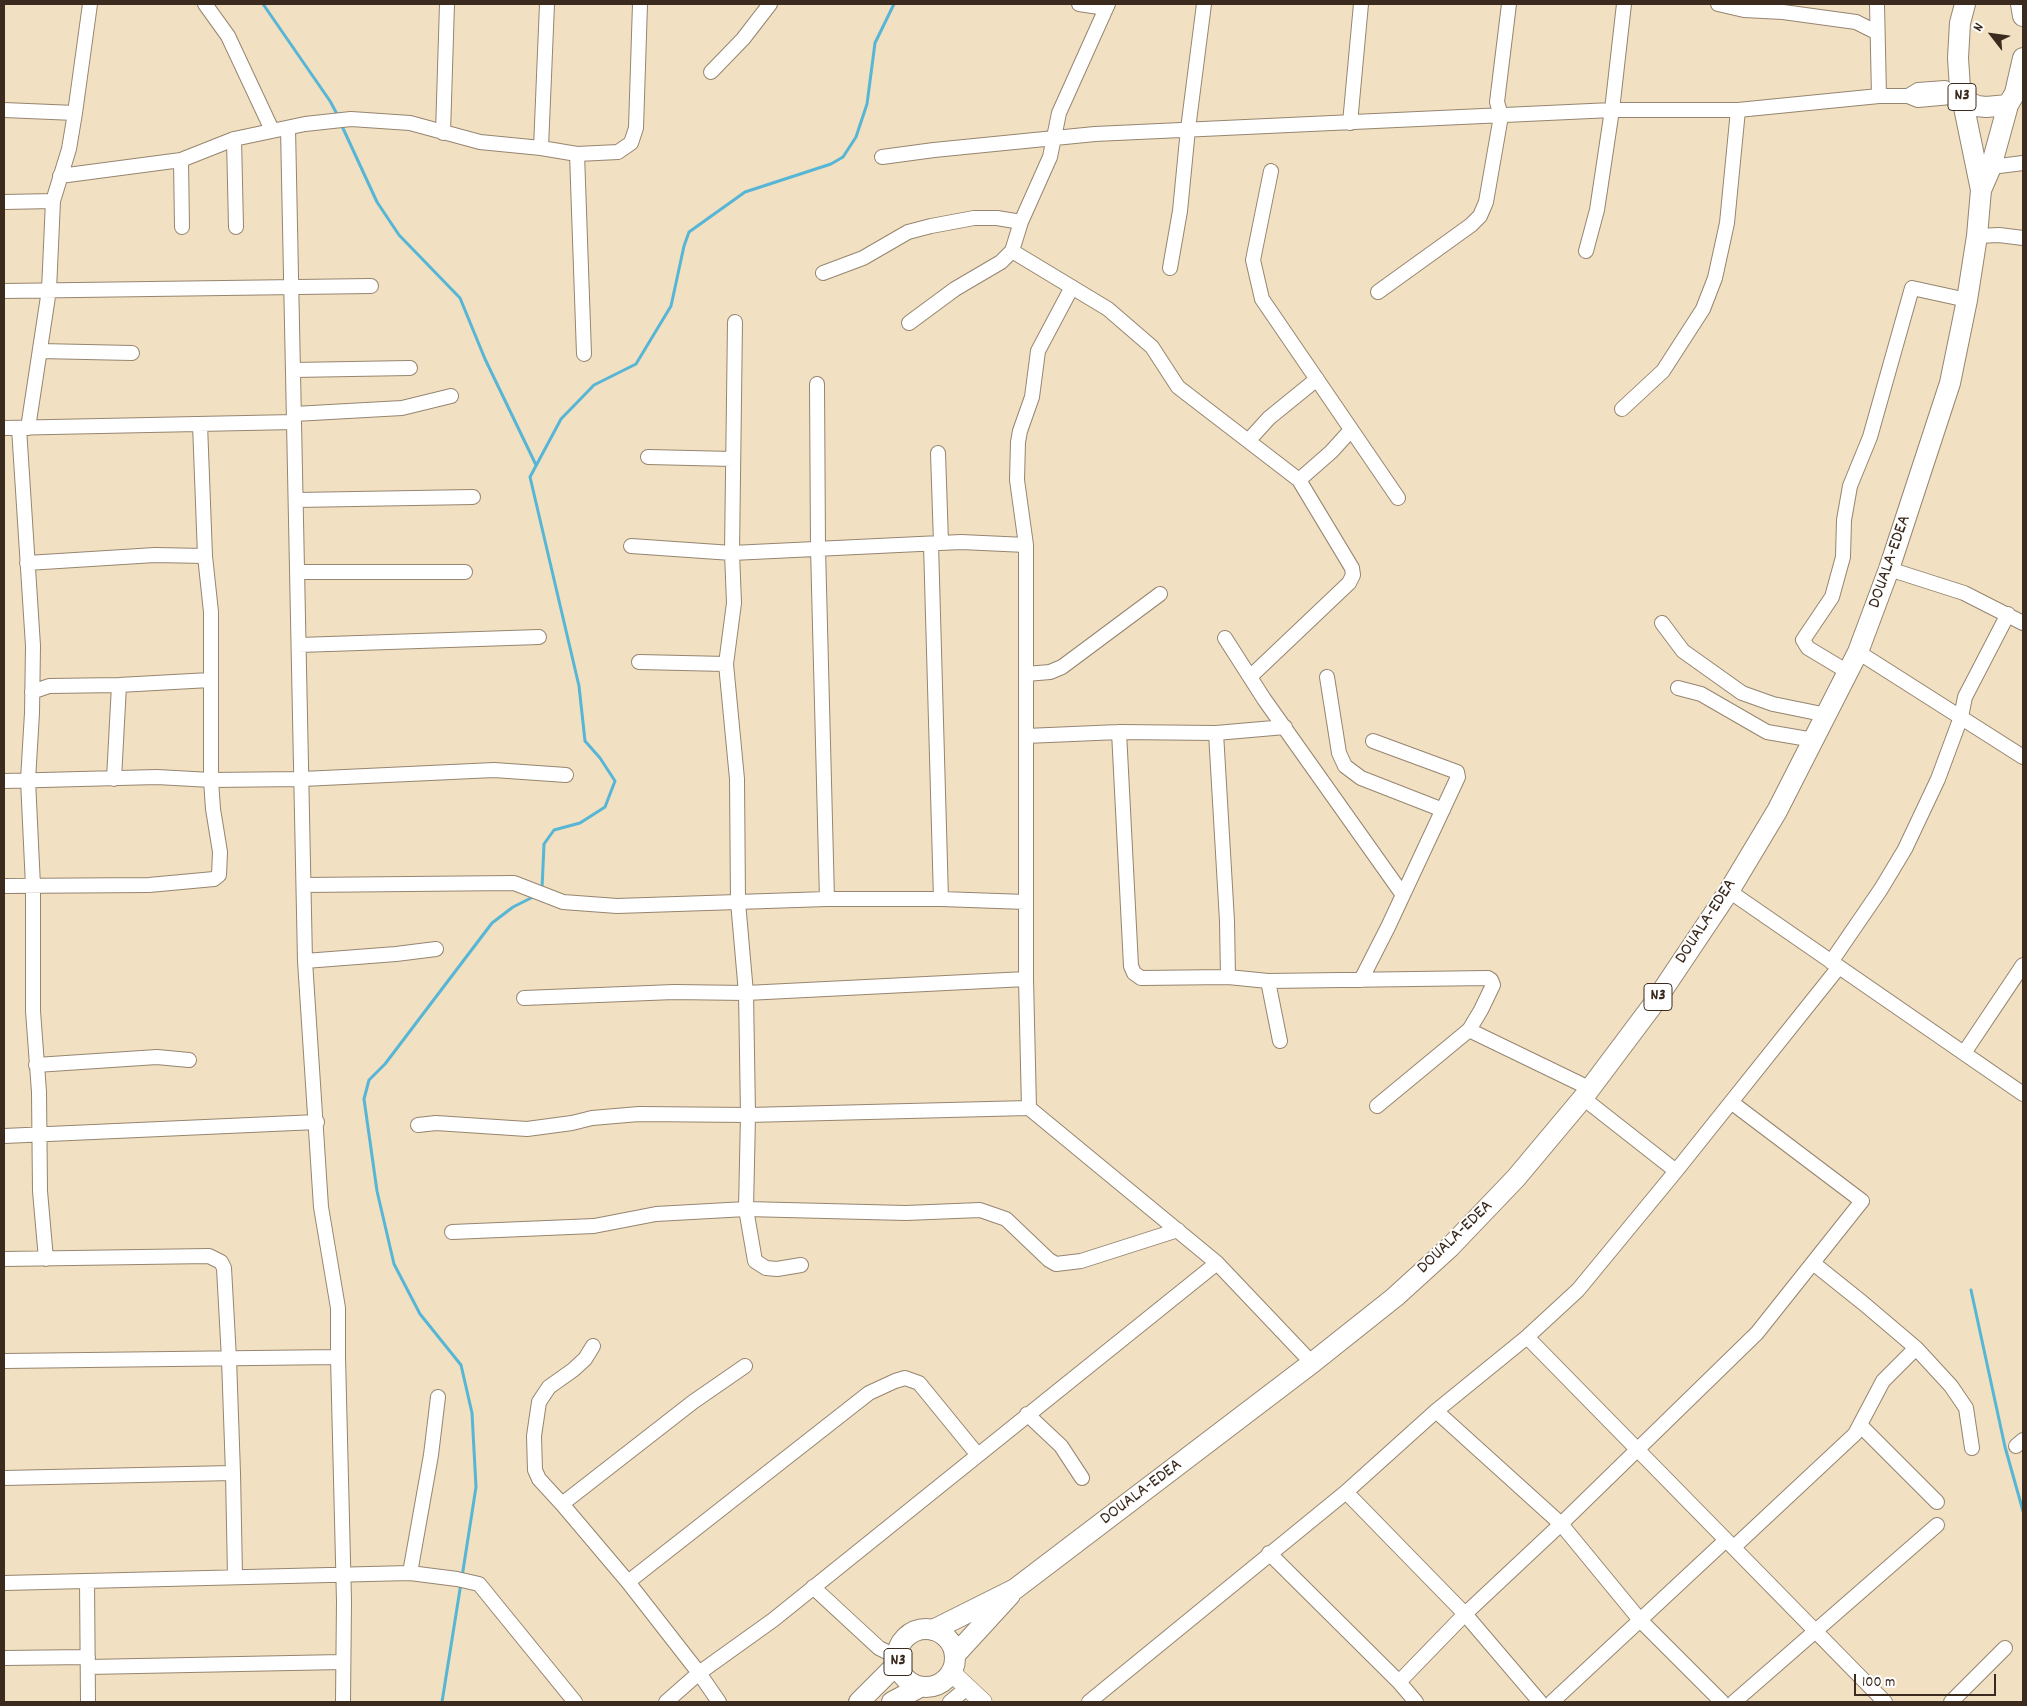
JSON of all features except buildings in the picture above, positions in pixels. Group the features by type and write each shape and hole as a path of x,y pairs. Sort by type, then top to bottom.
{"highway":[{"name":"DOUALA-EDEA","path":"933,1630 1015,1589 1312,1363 1395,1297 1450,1247 1516,1178 1586,1093 1652,1006 1729,891 1777,811 1858,652 1889,569 1950,383 1967,300 1977,236 1981,190 1961,92 1958,58 1960,23 1965,4"},
{"path":"2021,4 2023,16"},
{"name":"DOUALA-EDEA","path":"1981,190 1991,167 2008,105 2015,93 2023,58"},
{"path":"1961,92 1969,102 1977,106 2008,105"},
{"name":"DOUALA-EDEA","path":"953,1664 1015,1589"},
{"name":"N3","path":"859,1702 897,1660 901,1644 909,1635 920,1630 933,1630"},
{"path":"933,1630 944,1635 951,1644 953,1664"},
{"name":"N3","path":"897,1660 905,1678 920,1687"},
{"name":"N3","path":"892,1702 920,1687 938,1685 953,1664"}],"main road":[{"path":"953,1664 967,1688 983,1702"}],"street":[{"path":"46,1258 40,1191 39,1092 33,1010 33,886 28,780 32,646 27,563 24,428 40,351 49,290 53,201 69,149 90,4"},
{"path":"205,4 228,36 272,130"},
{"path":"443,133 447,4"},
{"path":"541,148 547,4"},
{"path":"60,176 180,160 234,139 305,124 351,119 410,123 480,142 541,148 577,154 618,152 624,150 631,143 636,128 640,4"},
{"path":"711,72 743,39 770,4"},
{"path":"909,323 954,289 1002,262 1012,251 1021,222 1050,157 1058,113 1107,6 1079,4"},
{"path":"1170,268 1180,211 1204,4"},
{"path":"1350,123 1361,4"},
{"path":"1378,292 1441,247 1480,216 1486,202 1501,116 1497,102 1508,4"},
{"path":"1586,251 1597,210 1612,110 1624,4"},
{"path":"1718,4 1744,10 1783,12 1856,22 1876,32"},
{"path":"1877,4 1876,32 1879,96"},
{"path":"882,157 1053,137 1612,110 1738,110 1879,96 1908,96 1918,100 1961,92"},
{"path":"4,110 75,113"},
{"path":"1622,409 1663,371 1702,309 1715,278 1727,223 1738,110"},
{"path":"288,128 305,961 317,1122 321,1207 338,1308 344,1601 342,1702"},
{"path":"234,139 236,227"},
{"path":"577,154 584,354"},
{"path":"180,160 182,227"},
{"path":"1991,167 2023,163"},
{"path":"1271,170 1253,260 1262,299 1398,498"},
{"path":"4,202 53,201"},
{"path":"823,273 863,258 908,232 931,226 974,218 998,218 1021,222"},
{"path":"1977,236 1999,235 2023,238"},
{"path":"1012,251 1108,309 1152,347 1178,387 1299,480 1352,568 1352,580 1250,677"},
{"path":"4,291 370,286"},
{"path":"1029,1108 1026,979 1026,545 1017,480 1020,431 1032,397 1038,351 1072,287"},
{"path":"1848,672 1808,648 1803,640 1832,597 1843,557 1844,520 1850,486 1870,437 1912,288 1967,300"},
{"path":"735,322 732,553 734,603 726,664 737,779 738,902 746,993 748,1115 746,1209 756,1261 766,1268 772,1269 801,1265"},
{"path":"40,351 132,353"},
{"path":"293,370 410,368"},
{"path":"1249,440 1269,418 1317,379"},
{"path":"817,384 818,548 828,899"},
{"path":"4,428 200,424 294,418 402,408 451,396"},
{"path":"4,886 149,885 217,878 220,852 211,780 211,612 206,556 200,424"},
{"path":"1299,480 1351,430"},
{"path":"938,453 936,544 941,899"},
{"path":"648,457 733,459"},
{"path":"296,500 472,497"},
{"path":"631,546 732,553 961,542 1026,545"},
{"path":"27,563 155,555 206,556"},
{"path":"1889,569 1964,594 2023,623"},
{"path":"298,572 465,572"},
{"path":"1026,674 1050,672 1062,667 1160,594"},
{"path":"1089,1702 1346,1492 1436,1411 1527,1337 1578,1290 1731,1102 1835,964 1905,849 1938,779 1961,717 1965,697 2008,614"},
{"path":"1662,623 1683,651 1742,693 1773,704 1827,715"},
{"path":"299,645 539,637"},
{"path":"1225,638 1250,677 1403,895"},
{"path":"1858,652 2023,757"},
{"path":"639,662 726,664"},
{"path":"1327,677 1339,753 1345,766 1361,778 1443,810"},
{"path":"32,692 49,686 119,685 210,680"},
{"path":"114,779 119,685"},
{"path":"1678,688 1701,694 1767,732 1814,740"},
{"path":"1026,736 1119,732 1216,733 1285,727"},
{"path":"1119,732 1131,966 1134,973 1141,978 1228,977 1268,981 1488,978 1493,985 1482,1010 1469,1030 1377,1106"},
{"path":"1216,733 1228,977"},
{"path":"1361,980 1403,895 1458,774 1373,741"},
{"path":"4,781 157,777 211,780 302,779 494,770 566,775"},
{"path":"304,885 514,883 563,902 617,906 828,899 941,899 1026,902"},
{"path":"1729,891 2023,1094"},
{"path":"305,961 436,949"},
{"path":"1964,1053 2023,965"},
{"path":"524,998 674,992 746,993 1026,979"},
{"path":"1268,981 1280,1041"},
{"path":"1469,1030 1586,1093 1676,1171"},
{"path":"36,1065 157,1057 189,1060"},
{"path":"1399,1682 1465,1614 1561,1524 1757,1333 1862,1201 1731,1102"},
{"path":"418,1124 436,1123 527,1129 572,1123 592,1118 638,1114 748,1115 1029,1108 1217,1263 1312,1363"},
{"path":"4,1136 317,1122"},
{"path":"452,1232 594,1226 656,1214 746,1209 906,1213 980,1210 1006,1219 1049,1260 1056,1264 1081,1261 1178,1230"},
{"path":"4,1259 209,1256 221,1262 224,1268 229,1359 234,1473 235,1576"},
{"path":"666,1702 699,1673 773,1620 1026,1414 1217,1263"},
{"path":"1813,1263 1863,1302 1916,1348 1951,1386 1966,1408 1972,1448"},
{"path":"1527,1337 1885,1702"},
{"path":"593,1346 573,1370 549,1387 540,1402 536,1416 535,1470 539,1479 628,1582 720,1702"},
{"path":"1552,1702 1640,1620 1855,1434 1883,1381 1916,1348"},
{"path":"4,1361 338,1357"},
{"path":"562,1504 693,1402 744,1366"},
{"path":"628,1582 869,1393 895,1381 905,1378 918,1383 977,1454"},
{"path":"410,1572 432,1456 438,1397"},
{"path":"1436,1411 1561,1524 1640,1620 1722,1702"},
{"path":"1026,1414 1061,1446 1082,1478"},
{"path":"1860,1425 1937,1502"},
{"path":"4,1478 234,1473"},
{"path":"1346,1492 1465,1614 1540,1702"},
{"path":"1734,1702 1938,1525"},
{"path":"1269,1553 1399,1682 1416,1702"},
{"path":"4,1582 410,1572 457,1579 478,1584 575,1702"},
{"path":"88,1581 88,1702"},
{"path":"813,1587 879,1648 897,1660"},
{"path":"1951,1702 2005,1648"},
{"path":"4,1658 88,1662 342,1662"},
{"path":"950,1702 967,1688"}],"waterway":[{"path":"263,4 330,101 338,116"},
{"path":"542,889 544,844 554,830 580,823 605,807 615,781 600,758 585,741 579,686 530,477 561,419 594,385 636,364 671,306 684,246 689,232 745,192 831,164 843,157 856,137 867,104 875,43 894,4"},
{"path":"341,124 377,202 399,235 460,298 485,359 536,465"},
{"path":"462,1577 476,1487 472,1413 461,1365 420,1314 394,1264 377,1191 364,1099 369,1080 385,1064 492,923 513,907 537,895"},
{"path":"1971,1290 2005,1447 2023,1511"},
{"path":"442,1702 461,1583"}]}
